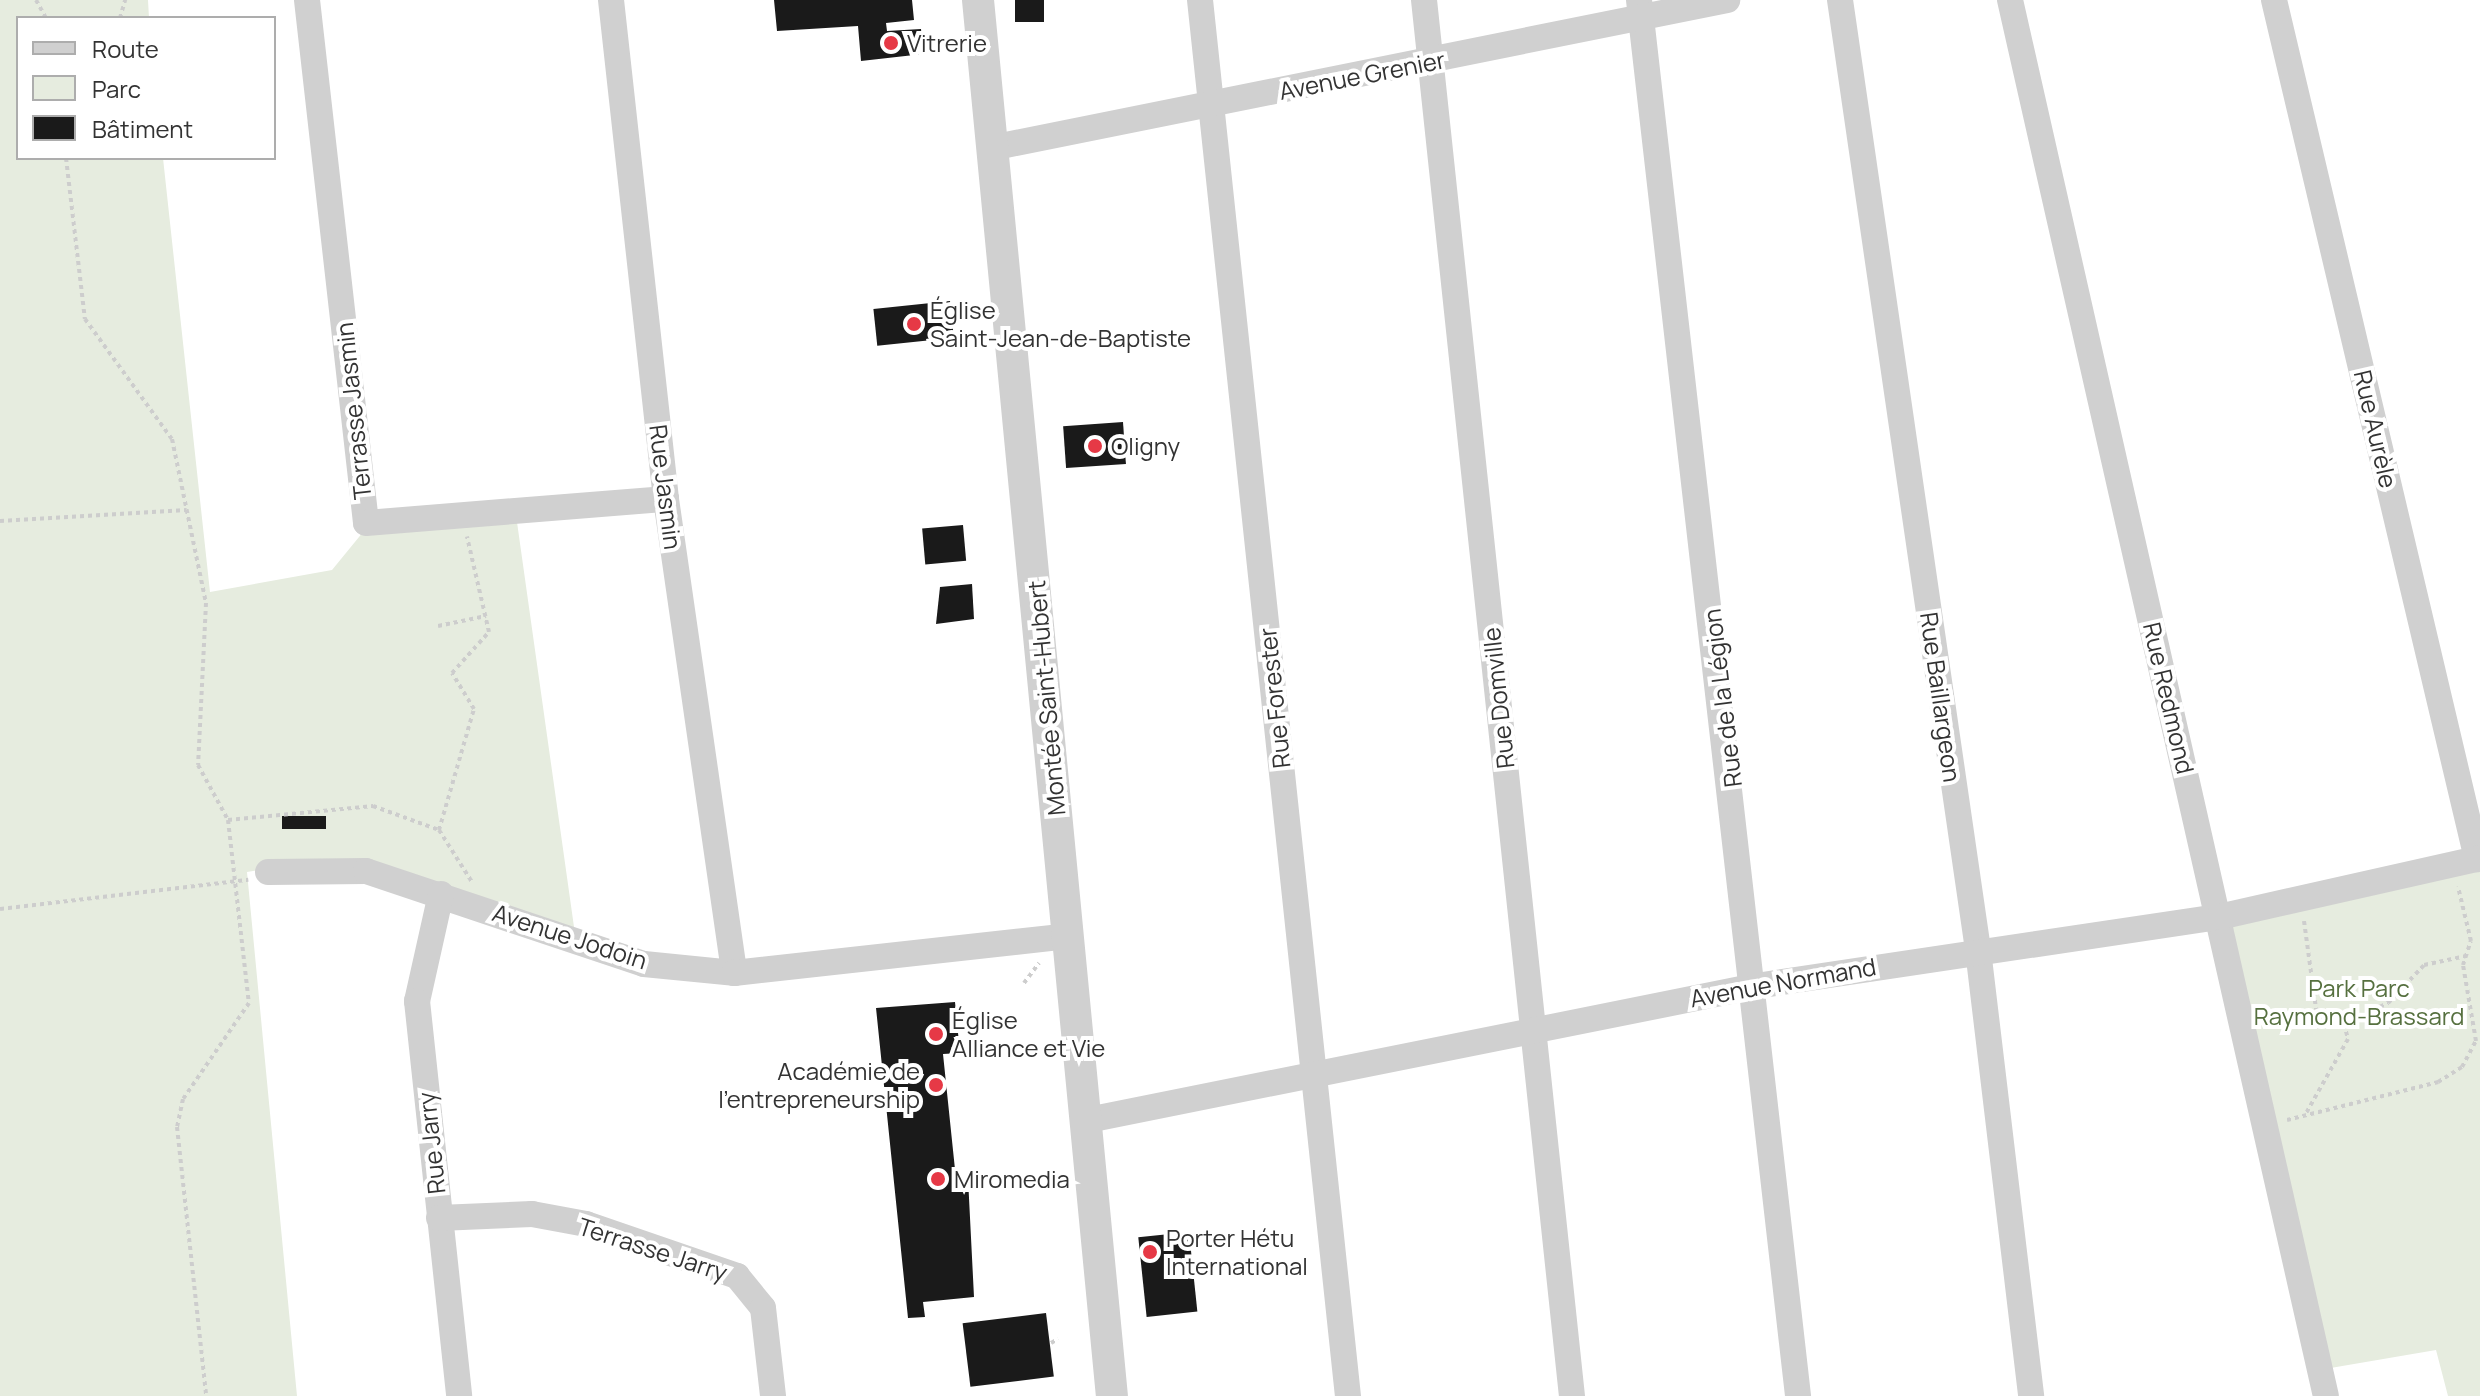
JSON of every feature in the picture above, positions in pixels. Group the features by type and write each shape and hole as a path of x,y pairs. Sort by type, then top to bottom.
{"street":[{"name":"Terrasse Jasmin","path":"307,0 366,523 666,499"},
{"name":"Rue Jasmin","path":"611,0 666,499 734,973"},
{"name":"Montée Saint-Hubert","path":"978,0 996,147 1112,1396"},
{"name":"Rue Forester","path":"1200,0 1348,1396"},
{"name":"Rue Domville","path":"1424,0 1572,1396"},
{"name":"Avenue Grenier","path":"996,147 1431,61 1639,8 1727,0"},
{"name":"Rue Baillargeon","path":"1840,0 1978,950 2031,1396"},
{"name":"Rue Redmond","path":"2010,0 2326,1396"},
{"name":"Rue Aurèle","path":"2274,0 2470,860"},
{"name":"Rue de la Légion","path":"1639,8 1756,986 1798,1396"},
{"name":"Avenue Normand","path":"1088,1120 1533,1027 1756,986 1978,950 2219,917 2470,860"},
{"name":"Avenue Jodoin","path":"268,872 366,871 644,964 734,973 1068,936"},
{"name":"Rue Jarry","path":"441,894 417,1001 459,1396"},
{"name":"Terrasse Jarry","path":"439,1218 532,1214 586,1224 737,1276 763,1308 773,1396"}],"path":[{"path":"66,160 85,319 160,414 187,510 206,603 198,765 228,820 249,1003 183,1099 177,1127 206,1396"},
{"path":"0,521 187,510"},
{"path":"439,830 474,709 452,673 489,632 463,515"},
{"path":"438,626 486,616"},
{"path":"228,820 373,806 439,830 490,910"},
{"path":"2265,1125 2438,1082 2462,1067 2476,1041 2466,956 2471,941 2470,860"},
{"path":"0,909 237,884"},
{"path":"2300,899 2316,1009 2344,1024 2348,1039 2305,1115"},
{"path":"2344,1024 2388,1003 2424,965 2466,956"},
{"path":"1051,1343 1058,1339"}],"green space":[{"path":"0,0 148,0 149,16 16,16 16,160 163,160 210,592 332,570 368,526 516,515 575,934 309,862 247,872 297,1396 0,1396"},
{"name":"Park Parc Raymond-Brassard","path":"2480,846 2480,1396 2448,1396 2436,1350 2313,1371 2213,910"}],"building":[{"path":"774,0 912,0 914,20 886,23 887,31 921,29 923,54 861,61 858,26 777,31"},
{"path":"1015,0 1044,0 1044,22 1015,22"},
{"name":"Église Saint-Jean-de-Baptiste","path":"950,301 954,338 877,346 873,309"},
{"name":"Oligny","path":"1123,422 1126,464 1066,468 1063,426"},
{"path":"963,525 966,561 925,564 922,529"},
{"path":"972,584 974,619 936,624 940,587"},
{"path":"282,816 326,816 326,829 282,829"},
{"path":"955,1002 960,1053 943,1054 956,1179 968,1178 974,1297 923,1302 925,1317 908,1318 876,1008"},
{"path":"1189,1232 1197,1312 1147,1317 1138,1237"},
{"path":"1046,1313 1054,1377 970,1387 963,1323"}],"place":[{"name":"Vitrerie","path":"891,43"},
{"name":"Église Saint-Jean-de-Baptiste","path":"914,324"},
{"name":"Oligny","path":"1095,446"},
{"name":"Église Alliance et Vie","path":"936,1034"},
{"name":"Académie de l'entrepreneurship","path":"936,1085"},
{"name":"Miromedia","path":"938,1179"},
{"name":"Porter Hétu International","path":"1150,1252"}]}
